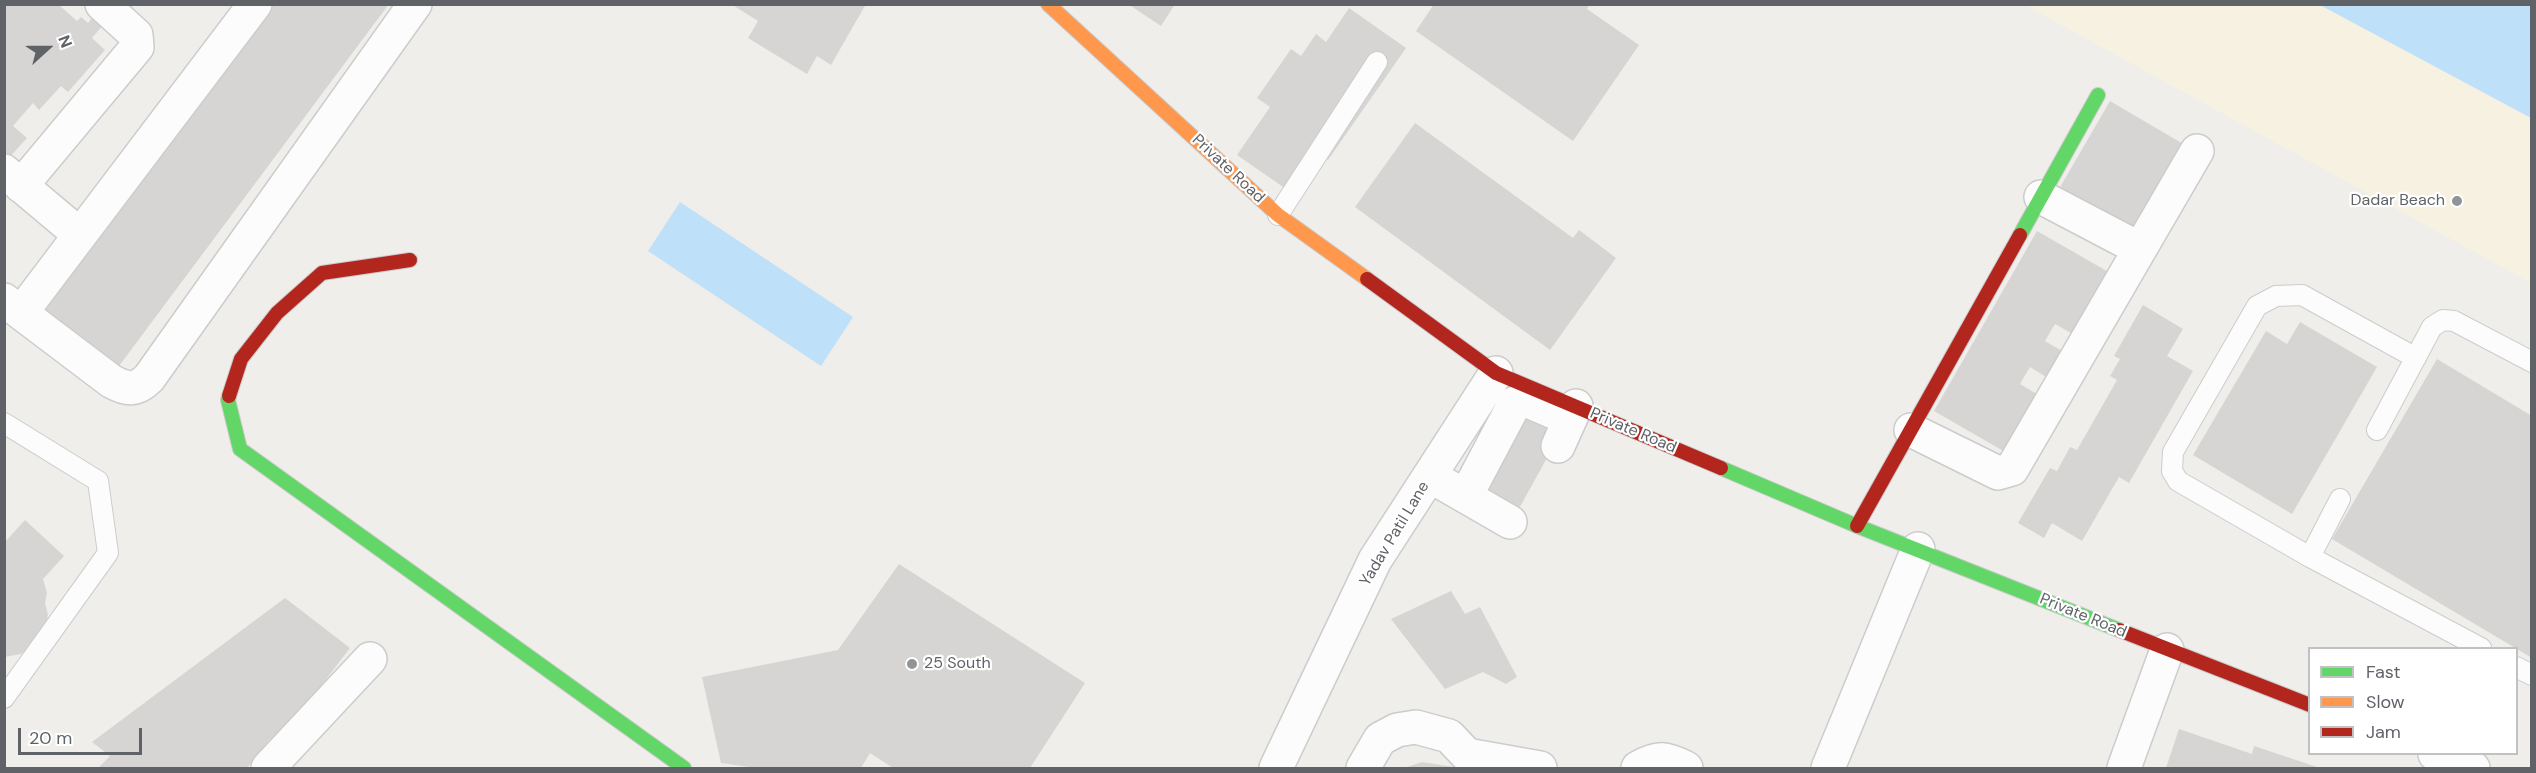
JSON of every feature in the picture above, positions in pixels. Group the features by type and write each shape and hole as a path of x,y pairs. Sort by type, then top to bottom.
{"street":[{"path":"80,235 13,178 137,47 136,35 102,4"},
{"path":"255,4 80,235 13,306 122,387 133,389 149,378 415,4"},
{"name":"Private Road","path":"1048,4 1278,215 1496,373 1559,415 1918,549 2308,704"},
{"path":"1857,526 2098,95"},
{"path":"1911,430 1998,473 2012,469 2197,151"},
{"path":"2041,198 2140,249"},
{"path":"410,260 322,273 277,313 241,359 228,400 240,449 684,768"},
{"name":"Yadav Patil Lane","path":"1276,768 1375,560 1496,373"},
{"path":"1470,488 1513,405 1528,401 1559,415"},
{"path":"1430,476 1510,522"},
{"path":"1828,768 1918,549"},
{"path":"2124,768 2167,650"},
{"path":"268,768 370,659"},
{"path":"1364,768 1380,739 1397,730 1416,727 1449,736 1467,755 1540,768"},
{"path":"2440,755 2473,768"},
{"path":"1638,768 1652,760 1669,760 1686,768"}],"lane":[{"path":"1278,215 1377,62"},
{"path":"2416,358 2302,295 2276,296 2257,306 2173,452 2172,471 2178,481 2310,557 2479,647"},
{"path":"2377,430 2432,327 2444,320 2454,321 2532,362"},
{"path":"4,423 98,481 108,553 4,698"},
{"path":"2310,557 2340,499"},
{"path":"2518,668 2532,675"}],"sand":[{"name":"Dadar Beach","path":"2025,5 2320,5 2531,118 2531,283"}],"water":[{"path":"2320,5 2531,5 2531,118"},
{"path":"680,202 853,317 821,366 648,251"}],"building":[{"path":"4,4 58,4 77,21 81,17 88,23 94,15 104,24 92,38 105,50 68,92 61,86 39,110 33,103 13,126 27,138 7,160 4,158"},
{"path":"264,4 389,4 116,370 36,310"},
{"path":"731,4 866,4 831,65 817,56 807,74 748,38 758,21"},
{"path":"1128,4 1175,4 1161,26"},
{"path":"1434,4 1590,4 1587,9 1639,45 1573,141 1416,31"},
{"path":"1349,8 1406,48 1328,160 1316,152 1289,191 1237,155 1270,107 1257,98 1291,49 1301,56 1316,34 1326,42"},
{"path":"2110,101 2190,148 2140,236 2059,189"},
{"path":"1415,123 1573,238 1579,230 1616,258 1550,350 1355,207"},
{"path":"2037,231 2112,274 2076,336 2055,324 2045,341 2069,355 2054,382 2030,367 2020,384 2045,399 2012,456 1934,411"},
{"path":"2143,305 2183,329 2167,356 2193,371 2129,483 2119,477 2082,541 2052,523 2044,538 2018,523 2050,468 2057,471 2070,447 2077,450 2117,380 2110,376 2120,359 2114,356"},
{"path":"2300,322 2377,367 2292,514 2193,455 2266,331 2287,344"},
{"path":"2437,359 2532,416 2532,658 2518,650 2518,647 2514,647 2332,539"},
{"path":"1517,410 1564,427 1516,514 1473,490"},
{"path":"25,520 64,556 43,579 47,593 45,603 48,615 44,631 35,646 21,654 4,657 4,543"},
{"name":"25 South","path":"899,564 1085,683 1030,768 893,768 870,753 861,768 756,768 721,763 702,677 838,650"},
{"path":"1451,591 1465,614 1480,607 1517,677 1506,684 1483,672 1445,689 1391,619"},
{"path":"285,598 350,648 291,725 281,746 270,739 247,768 98,768 110,756 92,742"},
{"path":"2179,729 2252,754 2254,746 2320,768 2166,768"},
{"path":"1422,762 1454,767 1404,768"}],"traffic: fast":[{"path":"2020,235 2098,95"},
{"path":"229,396 240,449 684,768"},
{"path":"1721,468 1857,526 2119,630"}],"traffic: slow":[{"path":"1048,4 1278,215 1367,279"}],"traffic: jam":[{"path":"1857,526 2020,235"},
{"path":"229,396 241,359 277,313 322,273 410,260"},
{"path":"1367,279 1496,373 1721,468"},
{"path":"2119,630 2308,704"}],"place":[{"name":"Dadar Beach","path":"2457,201"},
{"name":"25 South","path":"912,664"}]}
